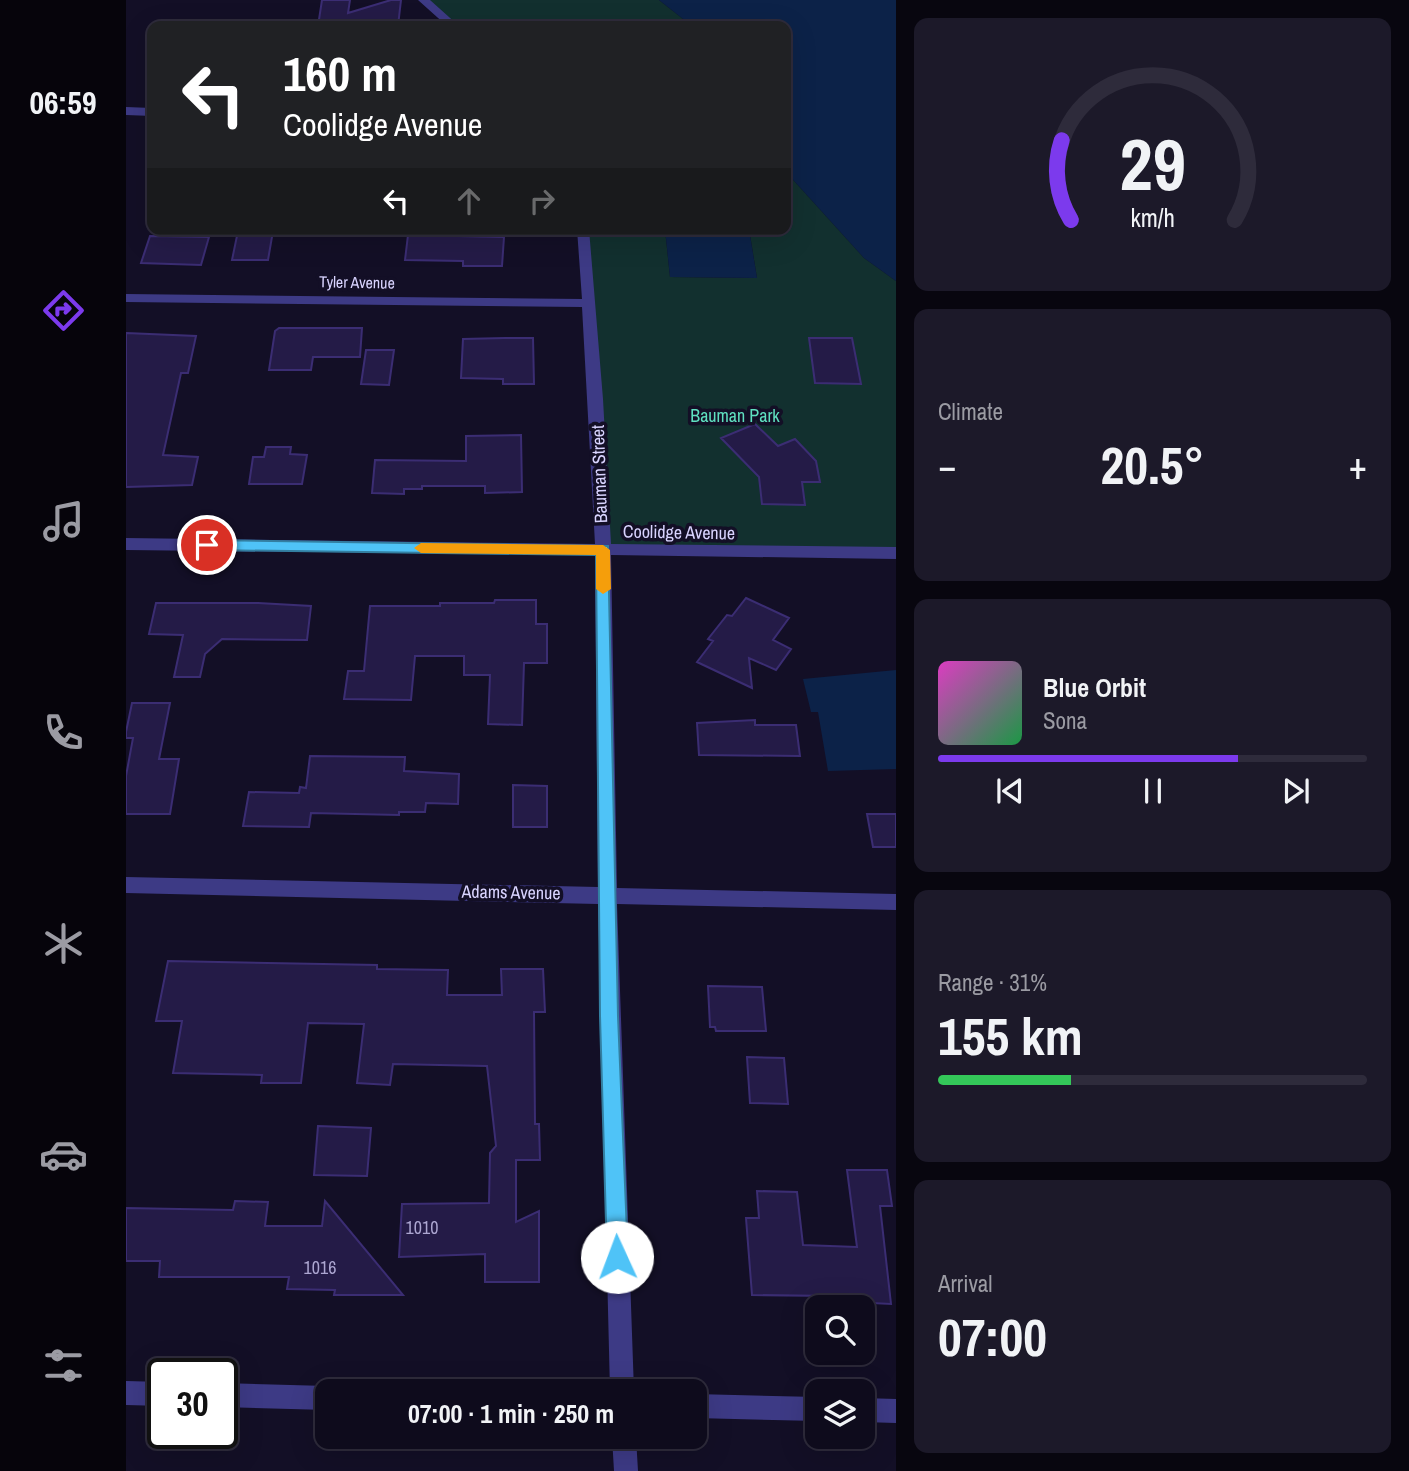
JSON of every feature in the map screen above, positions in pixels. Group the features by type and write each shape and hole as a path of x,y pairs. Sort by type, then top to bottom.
{"street":[{"path":"423,0 447,21"},
{"path":"126,111 147,111"},
{"name":"Bauman Street","path":"583,235 596,399 603,550 607,894 622,1379"},
{"name":"Tyler Avenue","path":"126,298 587,303"},
{"name":"Coolidge Avenue","path":"126,544 896,553"},
{"name":"Adams Avenue","path":"126,886 896,902"},
{"path":"126,1393 147,1394"},
{"path":"238,1395 315,1398"},
{"path":"707,1406 805,1409"},
{"path":"875,1410 896,1411"},
{"path":"625,1449 626,1471"}],"green space":[{"path":"423,0 659,0 686,21 447,21"},
{"name":"Bauman Park","path":"791,178 864,258 896,281 896,553 603,550 583,235 666,235 670,277 757,278 750,235 791,235"}],"water":[{"path":"659,0 896,0 896,281 864,258 791,178 791,21 686,21"},
{"path":"666,235 750,235 757,278 670,277"},
{"path":"896,670 896,769 828,771 818,712 811,712 803,679"}],"building":[{"path":"322,0 350,0 348,13 391,0 401,0 399,21 319,21"},
{"path":"237,235 272,235 268,260 232,260"},
{"path":"408,235 504,237 502,266 463,266 463,261 405,260"},
{"path":"150,236 209,237 201,265 141,263"},
{"path":"279,328 362,328 360,357 313,357 311,370 269,370 275,331"},
{"path":"126,333 196,336 188,373 181,373 163,455 198,457 192,485 126,487"},
{"path":"533,338 534,384 503,384 503,379 461,378 463,339"},
{"path":"809,338 852,338 861,384 815,383"},
{"path":"366,350 394,350 389,385 361,384"},
{"path":"755,424 778,446 795,439 816,461 820,482 802,482 805,505 762,504 759,477 721,438"},
{"path":"521,435 522,492 485,493 485,486 422,486 422,489 404,489 404,494 372,493 375,460 466,461 466,436"},
{"path":"266,447 291,447 290,454 307,455 302,484 249,484 253,457 264,457"},
{"path":"746,598 789,618 773,640 791,649 776,670 749,658 752,688 697,662 713,641 708,639 727,615 732,616"},
{"path":"495,600 536,600 536,624 547,624 547,663 524,663 522,725 488,724 490,675 464,675 464,656 415,656 411,700 344,699 348,671 364,671 370,606 440,606 440,603 494,603"},
{"path":"156,603 311,606 307,640 222,639 205,654 200,677 174,677 183,635 149,634"},
{"path":"132,703 170,703 159,759 179,759 170,814 126,814 126,776 133,738 126,738 126,732"},
{"path":"755,720 755,725 796,725 800,756 699,755 697,723"},
{"path":"310,756 405,757 404,771 459,774 458,804 426,803 425,812 399,812 399,815 311,813 309,827 243,826 249,792 299,793 300,787 306,788"},
{"path":"513,785 547,786 547,827 513,827"},
{"path":"867,814 896,814 896,847 873,847"},
{"path":"168,961 377,965 377,969 448,970 447,995 502,995 501,969 543,969 545,1012 534,1012 535,1124 539,1124 540,1160 516,1160 516,1222 539,1211 539,1282 485,1282 485,1254 399,1257 402,1204 489,1203 490,1153 496,1146 487,1066 393,1064 390,1085 357,1083 364,1024 308,1023 301,1083 261,1083 262,1075 173,1073 182,1021 156,1021"},
{"path":"708,986 762,987 766,1031 716,1031 715,1027 710,1027"},
{"path":"747,1057 784,1058 788,1104 750,1103"},
{"path":"318,1126 371,1128 367,1176 314,1175"},
{"path":"847,1170 887,1170 892,1206 880,1206 891,1304 875,1303 875,1295 752,1295 746,1218 759,1218 757,1191 797,1192 803,1245 857,1247"},
{"path":"235,1201 268,1202 265,1226 322,1226 325,1201 403,1295 334,1295 335,1290 287,1289 289,1277 159,1277 160,1261 126,1261 126,1208 233,1210"}],"slow traffic":[{"path":"421,548 603,550 603,589"}],"route":[{"path":"207,545 603,550 609,1016 617,1257"}]}
